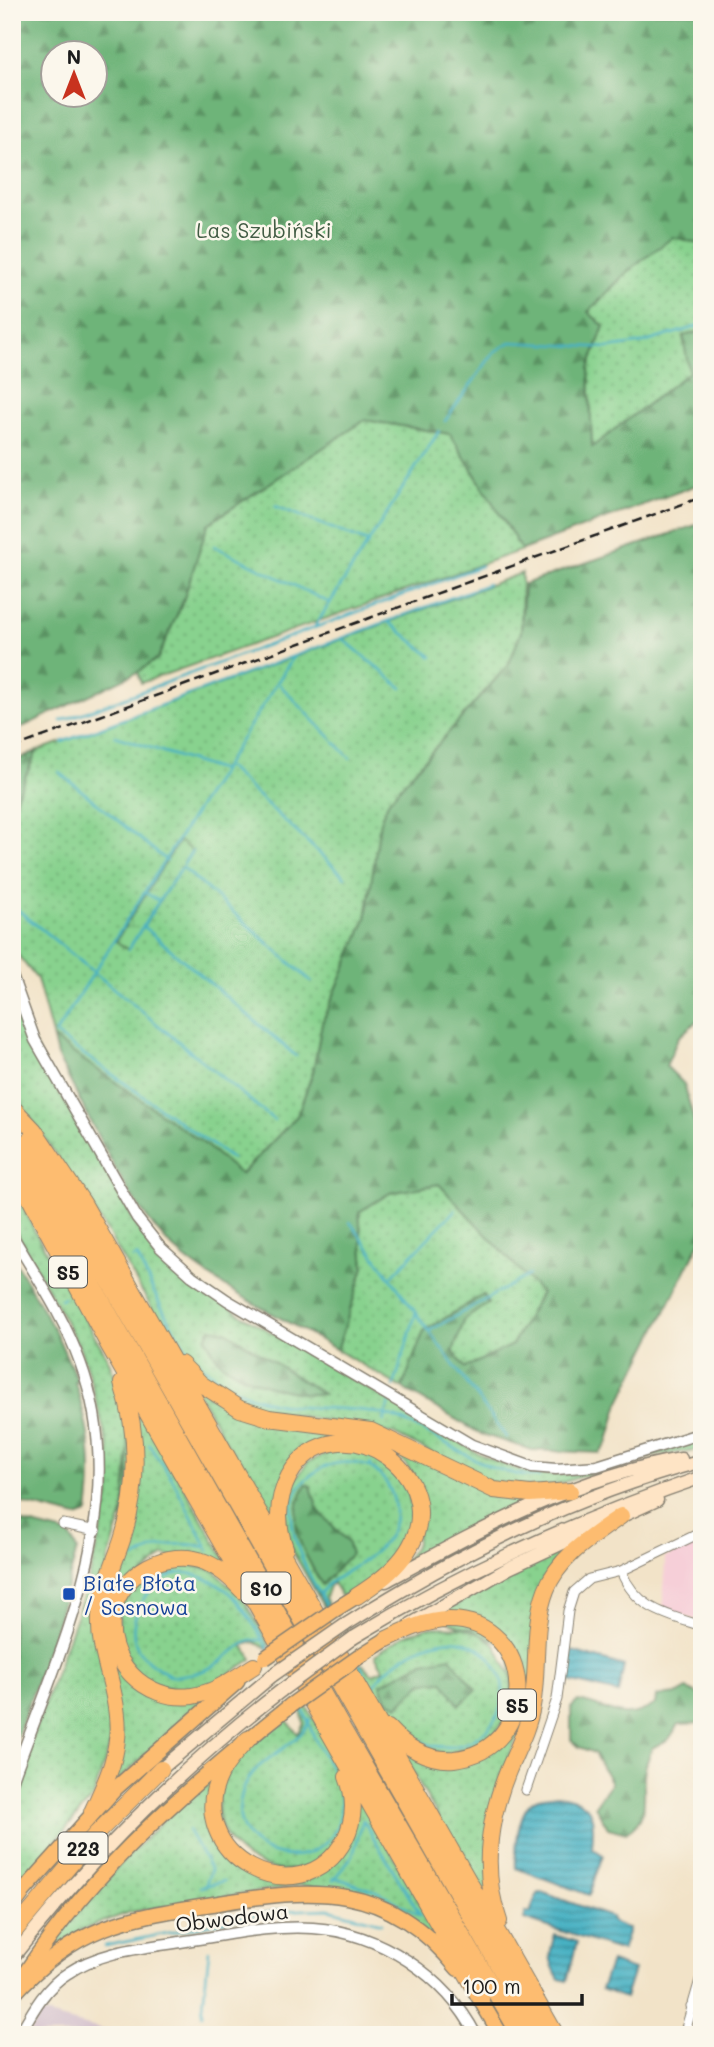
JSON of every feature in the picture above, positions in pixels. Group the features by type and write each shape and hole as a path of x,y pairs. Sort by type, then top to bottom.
{"highway":[{"name":"S5","path":"12,1109 34,1130 83,1203 163,1341 295,1576 370,1708 400,1741 433,1757 466,1757 493,1742 513,1718 518,1688 512,1659 504,1646 482,1628 447,1619 431,1622 387,1639 363,1654 291,1705 193,1784 117,1860 51,1935 12,1994"},
{"name":"S10","path":"12,1109 538,2035"},
{"name":"S10","path":"12,1141 344,1731 520,2035"},
{"name":"S5","path":"12,1166 108,1344 132,1418 135,1477 127,1522 100,1614 102,1653 117,1716 117,1742 111,1770 92,1812 15,1900"},
{"path":"163,1341 201,1384 240,1409 269,1418 371,1431 494,1490 530,1494 570,1491"},
{"path":"108,1344 501,2035"},
{"path":"265,1618 218,1569 203,1561 177,1558 149,1566 136,1574 117,1600 113,1614 114,1644 120,1661 141,1684 173,1697 193,1696 214,1690 260,1662 358,1596 399,1562 410,1548 418,1518 418,1505 409,1477 400,1464 376,1448 358,1443 321,1448 305,1457 293,1469 283,1487 278,1515 281,1537 295,1576"},
{"path":"513,1959 494,1908 489,1846 494,1811 532,1707 540,1612 546,1588 569,1555 621,1516"},
{"path":"92,1812 260,1662"},
{"path":"370,1708 556,2035"},
{"path":"248,1739 220,1775 214,1792 215,1824 220,1837 238,1860 266,1875 282,1876 309,1872 324,1863 336,1853 350,1829 351,1787 332,1739"},
{"name":"223","path":"12,1934 76,1856 161,1769"},
{"path":"12,1994 57,1952 107,1925 171,1910 303,1892 357,1898 404,1919 443,1951 481,1999"}],"main road":[{"path":"358,1596 473,1533 570,1491 644,1466 702,1458"},
{"name":"223","path":"161,1769 274,1675 345,1625 430,1572 536,1520 599,1493 702,1458"},
{"path":"387,1639 438,1606 509,1568 702,1479"},
{"name":"223","path":"12,1958 70,1888 140,1813 203,1753 282,1690 353,1639 440,1587 517,1550 611,1508 702,1479"}],"street":[{"path":"12,976 35,1040 137,1218 160,1247 192,1276 227,1300 472,1445 532,1467 556,1469 597,1466 702,1433"},
{"path":"12,1235 70,1339 92,1398 101,1471 96,1531 80,1591 12,1782"},
{"path":"63,1524 96,1531"},
{"path":"526,1790 557,1699 568,1611 574,1592 589,1579 621,1571 702,1532"},
{"path":"621,1571 632,1592 651,1610 702,1626"},
{"name":"Obwodowa","path":"19,2035 48,1990 67,1973 93,1960 125,1951 274,1928 314,1928 347,1934 409,1962 444,1991 476,2035"},
{"path":"684,2035 702,1973"},
{"path":"691,2006 702,2009"}],"shaded area":[{"path":"695,1542 702,1545 702,1622 663,1609 665,1558"},
{"path":"41,2013 122,2035 29,2035"}],"green space":[{"name":"Las Szubiński","path":"12,12 702,12 702,244 673,237 628,271 588,312 604,326 589,368 592,447 689,372 683,336 702,331 702,483 522,550 450,434 365,420 208,524 183,601 158,658 138,672 12,732"},
{"path":"673,236 702,244 702,331 683,336 690,372 592,448 589,368 604,326 588,312 628,271"},
{"path":"365,420 450,434 522,550 141,683 138,672 158,658 183,601 208,524"},
{"path":"702,523 702,1016 678,1038 666,1066 684,1084 702,1150 702,1238 619,1403 607,1444 600,1453 532,1450 481,1434 402,1388 424,1331 483,1295 488,1304 465,1319 453,1351 465,1368 512,1345 541,1293 439,1184 390,1193 359,1212 364,1267 337,1350 229,1289 173,1248 138,1206 123,1182 57,1056 53,1039 203,1143 241,1175 297,1116 313,1072 322,1023 366,919 380,821 389,800 509,664 521,632 524,584"},
{"path":"522,573 521,632 509,664 389,800 366,919 322,1023 313,1072 297,1116 240,1175 203,1143 53,1039 37,979 12,948 12,806 37,751"},
{"path":"37,751 12,806 12,762"},
{"path":"179,841 192,851 128,950 116,941"},
{"path":"12,989 23,1023 57,1089 142,1235 166,1261 240,1314 485,1457 524,1471 556,1475 629,1461 558,1484 539,1487 495,1485 394,1434 260,1408 221,1391 186,1361 172,1343 107,1231 12,1090"},
{"path":"12,1182 35,1232 107,1357 119,1387 128,1419 129,1492 108,1561 114,1733 93,1797 12,1892 12,1795 88,1583 111,1489 109,1449 89,1375 80,1348 12,1224"},
{"path":"439,1184 541,1292 512,1345 465,1368 453,1351 465,1319 488,1304 483,1295 424,1331 402,1388 337,1350 364,1267 359,1212 390,1193"},
{"path":"12,1256 55,1331 78,1382 75,1382 88,1432 91,1478 88,1513 77,1517 12,1501"},
{"path":"211,1328 226,1331 323,1394 283,1390 241,1375 218,1359 214,1353 206,1338"},
{"path":"192,1382 211,1397 348,1431 538,1501 472,1527 402,1565 417,1543 413,1474 400,1457 363,1438 296,1458 276,1530"},
{"path":"132,1396 234,1575 164,1555 110,1605 125,1677 209,1697 112,1786 119,1766 104,1617 121,1554"},
{"path":"702,1438 702,1449 635,1459 683,1444"},
{"path":"340,1448 375,1453 408,1486 413,1522 398,1554 373,1579 342,1597 333,1583 329,1586 325,1597 328,1605 325,1608 292,1550 285,1525 287,1491 308,1462"},
{"path":"306,1484 311,1486 318,1510 347,1541 351,1554 322,1585 302,1548 296,1524 296,1512"},
{"path":"12,1520 69,1534 77,1550 58,1619 12,1752"},
{"path":"570,1544 552,1566 527,1712 498,1784 491,1911 395,1740 438,1763 513,1728 510,1646 434,1616"},
{"path":"175,1563 213,1570 242,1597 270,1645 266,1648 255,1642 243,1645 252,1659 214,1684 177,1693 141,1679 119,1648 119,1609 140,1578"},
{"path":"429,1627 471,1628 494,1643 513,1680 505,1721 486,1742 446,1754 419,1747 391,1724 356,1668 362,1664 372,1674 384,1670 375,1655 403,1636"},
{"path":"450,1657 476,1690 459,1705 443,1681 423,1682 398,1706 387,1700 381,1684 423,1662"},
{"path":"687,1689 702,1696 702,1723 679,1724 669,1739 652,1748 645,1769 644,1807 639,1821 626,1833 608,1828 595,1806 611,1783 594,1753 579,1747 571,1739 571,1708 578,1701 617,1713 633,1714 656,1704 657,1696 678,1694"},
{"path":"305,1704 341,1769 346,1791 342,1830 326,1855 304,1868 278,1869 252,1861 232,1844 220,1819 221,1788 239,1757 285,1718 298,1734 304,1723 300,1707"},
{"path":"210,1775 225,1855 247,1873 329,1866 355,1788 445,1947 362,1895 300,1885 130,1912 81,1930 42,1958 101,1886"}],"water":[{"path":"572,1651 624,1666 618,1693 569,1681"},
{"path":"558,1795 579,1801 590,1811 593,1827 592,1848 603,1855 589,1895 516,1868 517,1840 525,1811 536,1799"},
{"path":"541,1892 611,1917 612,1922 629,1929 622,1951 524,1919 526,1912 530,1913 537,1894"},
{"path":"555,1935 577,1942 567,1981 559,1979 551,1963 551,1948"},
{"path":"611,1962 634,1970 625,1998 601,1989"}],"waterway":[{"path":"698,49 702,45"},
{"path":"445,421 494,352 511,342 608,348 643,343 702,325"},
{"path":"61,721 314,628 439,431"},
{"path":"275,506 367,542"},
{"path":"214,546 330,603"},
{"path":"314,628 481,566"},
{"path":"62,742 488,584"},
{"path":"389,622 432,657"},
{"path":"343,639 402,688"},
{"path":"232,1159 55,1034 294,656"},
{"path":"280,685 350,758"},
{"path":"115,736 222,771"},
{"path":"227,767 345,877"},
{"path":"59,772 167,861"},
{"path":"183,865 192,851"},
{"path":"146,893 159,901 182,867 312,982"},
{"path":"159,901 143,926 296,1056"},
{"path":"12,905 274,1120"},
{"path":"128,950 143,926"},
{"path":"390,1278 455,1210"},
{"path":"350,1222 416,1313 394,1386"},
{"path":"133,1258 137,1256 163,1311 193,1356 212,1374 234,1388 260,1399 292,1406 356,1410 393,1417 480,1462 517,1474 539,1477"},
{"path":"429,1331 529,1275"},
{"path":"60,1299 64,1297"},
{"path":"416,1313 506,1437"},
{"path":"384,1421 389,1403"},
{"path":"149,1444 173,1480 209,1551"},
{"path":"327,1607 309,1574 295,1537 292,1518 294,1500 302,1484 324,1467 343,1463 370,1467"},
{"path":"320,1594 327,1585 374,1553 388,1537 393,1526 395,1515 392,1494 370,1467 371,1464"},
{"path":"135,1559 170,1545 207,1547"},
{"path":"263,1640 248,1642 205,1670 171,1676 153,1664 138,1649 134,1625 137,1612 151,1589 172,1575 190,1573 229,1592 245,1611 256,1627 269,1650"},
{"path":"358,1662 380,1699 392,1717 407,1732 428,1744 450,1747 469,1742 486,1730 498,1714 503,1695 500,1675 487,1655 472,1645 455,1640 433,1643 413,1651 386,1671 373,1687"},
{"path":"300,1704 305,1714 307,1719 309,1724 315,1738 336,1778 341,1802 336,1829 322,1846 303,1855 282,1855 262,1848 247,1834 240,1814 244,1788 257,1768 295,1739 304,1730 310,1720"},
{"path":"334,1877 379,1892 421,1916 363,1820"},
{"path":"333,1880 353,1855 363,1820"},
{"path":"188,1830 211,1870 206,1884"},
{"path":"200,1887 224,1881"},
{"path":"105,1946 275,1911 329,1909 382,1923"},
{"path":"202,2015 209,1951"}],"railway":[{"path":"12,748 702,497"}],"place":[{"name":"Białe Błota / Sosnowa","path":"69,1594"}]}
